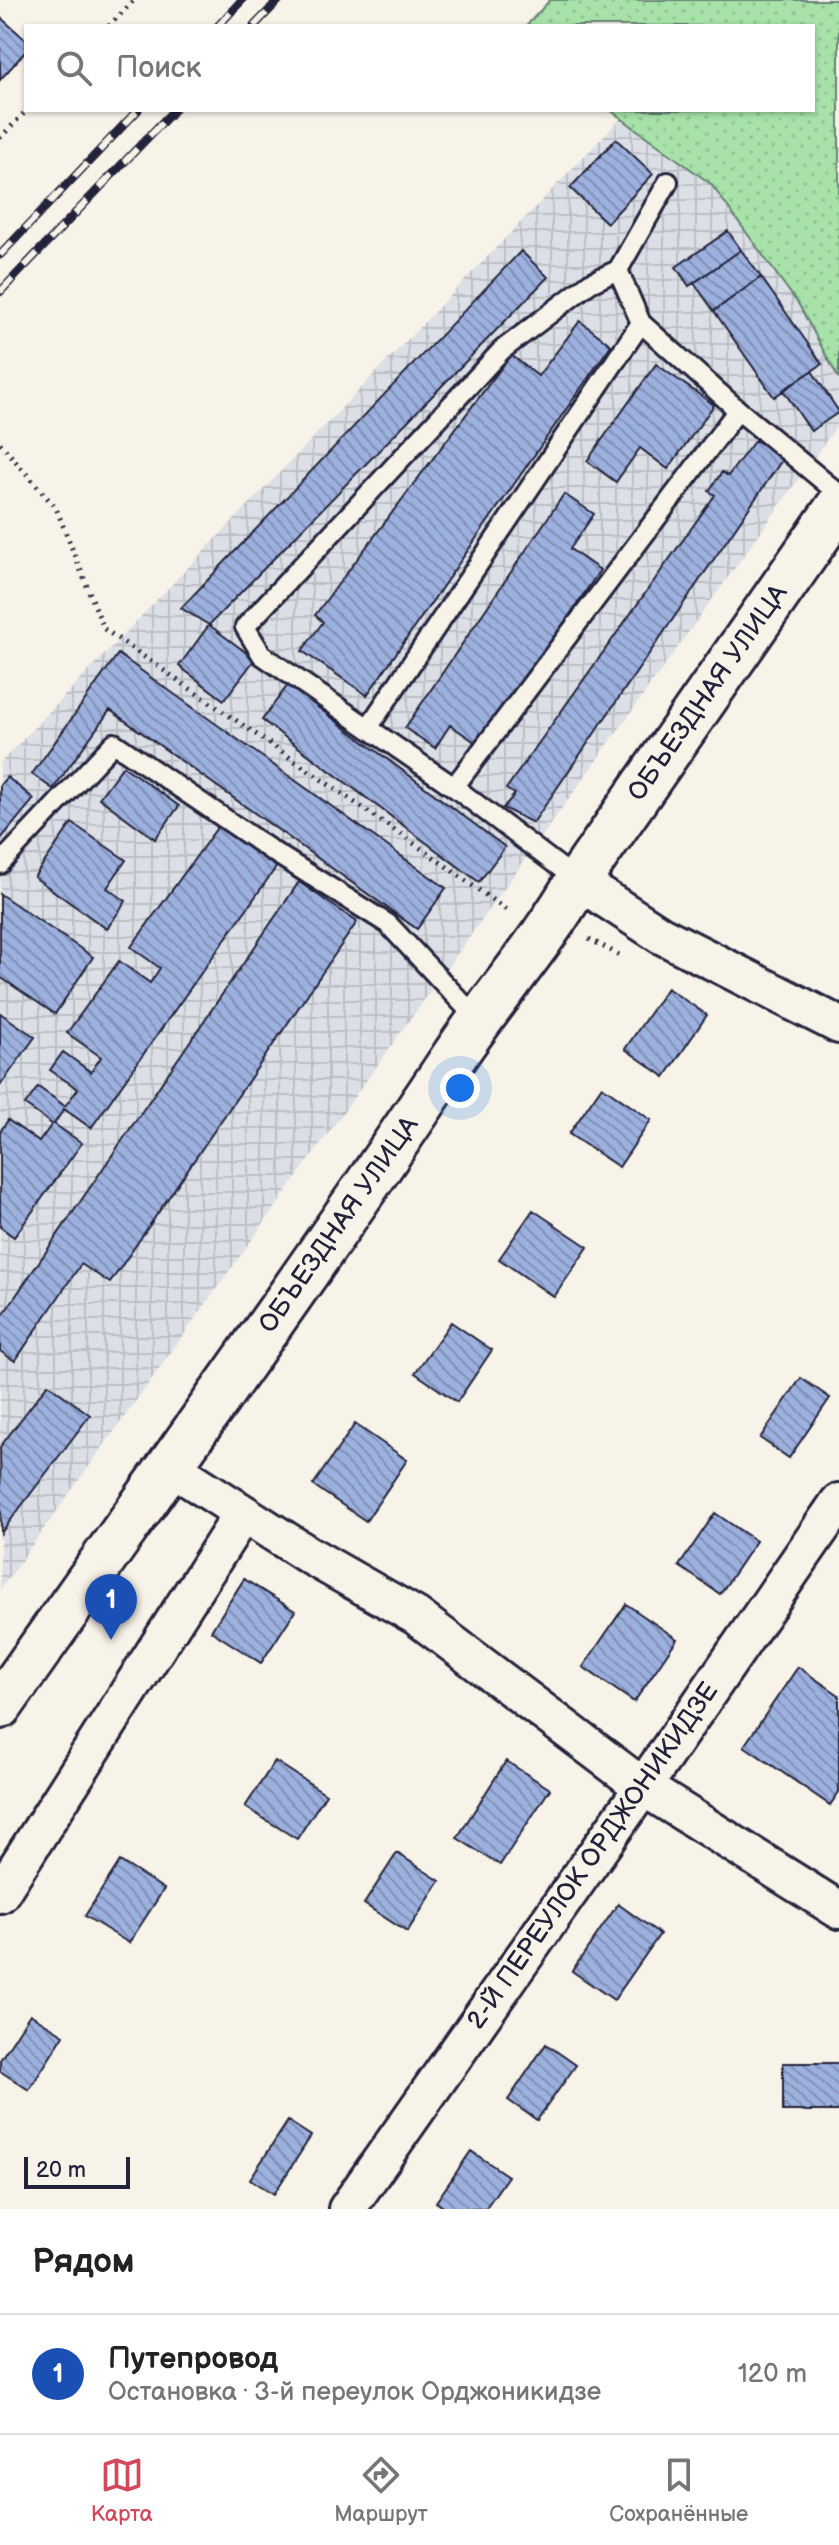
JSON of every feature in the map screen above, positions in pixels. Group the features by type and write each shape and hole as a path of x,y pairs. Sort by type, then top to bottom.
{"street":[{"name":"ОБЪЕЗДНАЯ УЛИЦА","path":"0,1706 171,1467 478,1020 558,915 578,881 839,506"},
{"path":"578,881 661,935 839,1025"},
{"path":"171,1467 307,1554 416,1616 643,1787 839,1910"},
{"name":"2-Й ПЕРЕУЛОК ОРДЖОНИКИДЗЕ","path":"347,2209 839,1502"},
{"path":"0,1894 243,1513"}],"lane":[{"path":"578,881 454,787 262,655 245,627 502,350 590,283 618,270 668,182"},
{"path":"618,270 641,323 738,410 839,494"},
{"path":"368,728 641,323"},
{"path":"454,787 738,410"},
{"path":"0,864 114,743 272,851 388,924 478,1020"}],"path":[{"path":"111,24 134,0"},
{"path":"0,138 25,112"},
{"path":"0,443 56,508 104,629 386,823 510,914 521,904"}],"shaded area":[{"path":"621,118 711,184 799,305 839,379 839,423 0,1590 0,763"}],"green space":[{"path":"550,0 839,0 839,379 799,305 711,184 613,112 815,112 815,24 528,24"}],"building":[{"path":"0,17 24,38 24,53 0,80"},
{"path":"616,139 653,174 607,223 570,188"},
{"path":"728,231 741,250 689,286 676,267"},
{"path":"741,250 761,277 714,311 694,283"},
{"path":"521,251 548,277 209,625 181,608"},
{"path":"761,277 822,364 774,397 714,311"},
{"path":"580,321 611,345 367,695 302,651 323,622 315,615 511,355 538,376"},
{"path":"656,364 714,405 668,469 640,448 616,482 587,461"},
{"path":"812,371 839,412 811,431 783,390"},
{"path":"755,440 784,457 533,823 503,808 515,794 506,789 715,495 709,491 722,472 728,476"},
{"path":"564,494 594,514 570,549 600,570 481,746 450,725 435,748 405,728"},
{"path":"209,625 255,659 224,700 179,666"},
{"path":"118,654 446,888 417,929 110,710 53,789 32,774"},
{"path":"288,685 505,847 479,882 262,720"},
{"path":"123,766 179,806 155,839 99,798"},
{"path":"7,777 34,799 0,840 0,785"},
{"path":"72,823 126,860 107,888 126,901 107,929 34,877"},
{"path":"219,825 277,866 91,1128 64,1109 54,1124 82,1143 14,1237 0,1227 0,1132 8,1120 39,1142 52,1124 25,1105 38,1087 65,1106 78,1089 50,1070 63,1052 91,1072 101,1057 67,1033 119,961 150,983 160,968 131,947"},
{"path":"299,882 357,922 110,1283 81,1264 15,1361 0,1351 0,1319"},
{"path":"0,894 93,957 55,1014 0,977"},
{"path":"667,988 707,1015 665,1077 625,1049"},
{"path":"0,1013 35,1037 0,1086"},
{"path":"602,1086 651,1120 619,1167 569,1134"},
{"path":"533,1210 588,1247 554,1297 499,1259"},
{"path":"451,1322 492,1350 457,1402 415,1373"},
{"path":"801,1378 830,1398 789,1458 760,1438"},
{"path":"48,1384 90,1415 1,1533 0,1447"},
{"path":"355,1424 407,1460 366,1521 313,1485"},
{"path":"715,1513 756,1541 720,1594 679,1566"},
{"path":"244,1579 295,1611 261,1663 211,1631"},
{"path":"626,1604 677,1639 634,1702 583,1667"},
{"path":"798,1667 839,1695 839,1792 830,1805 744,1746"},
{"path":"275,1761 326,1794 297,1839 245,1807"},
{"path":"506,1761 550,1789 500,1865 457,1838"},
{"path":"397,1853 440,1881 407,1932 364,1904"},
{"path":"120,1861 164,1889 129,1943 85,1916"},
{"path":"618,1904 660,1934 614,2000 572,1971"},
{"path":"30,2014 64,2035 29,2090 0,2071 0,2060"},
{"path":"546,2044 576,2065 537,2120 508,2100"},
{"path":"783,2063 839,2063 839,2111 783,2111"},
{"path":"288,2121 311,2136 274,2194 250,2179"},
{"path":"471,2151 508,2176 485,2209 446,2209 436,2202"}],"railway":[{"path":"220,24 242,0"},
{"path":"256,24 279,0"},
{"path":"0,255 136,112"},
{"path":"0,292 172,112"}],"place":[{"name":"Путепровод","path":"111,1640"}]}
